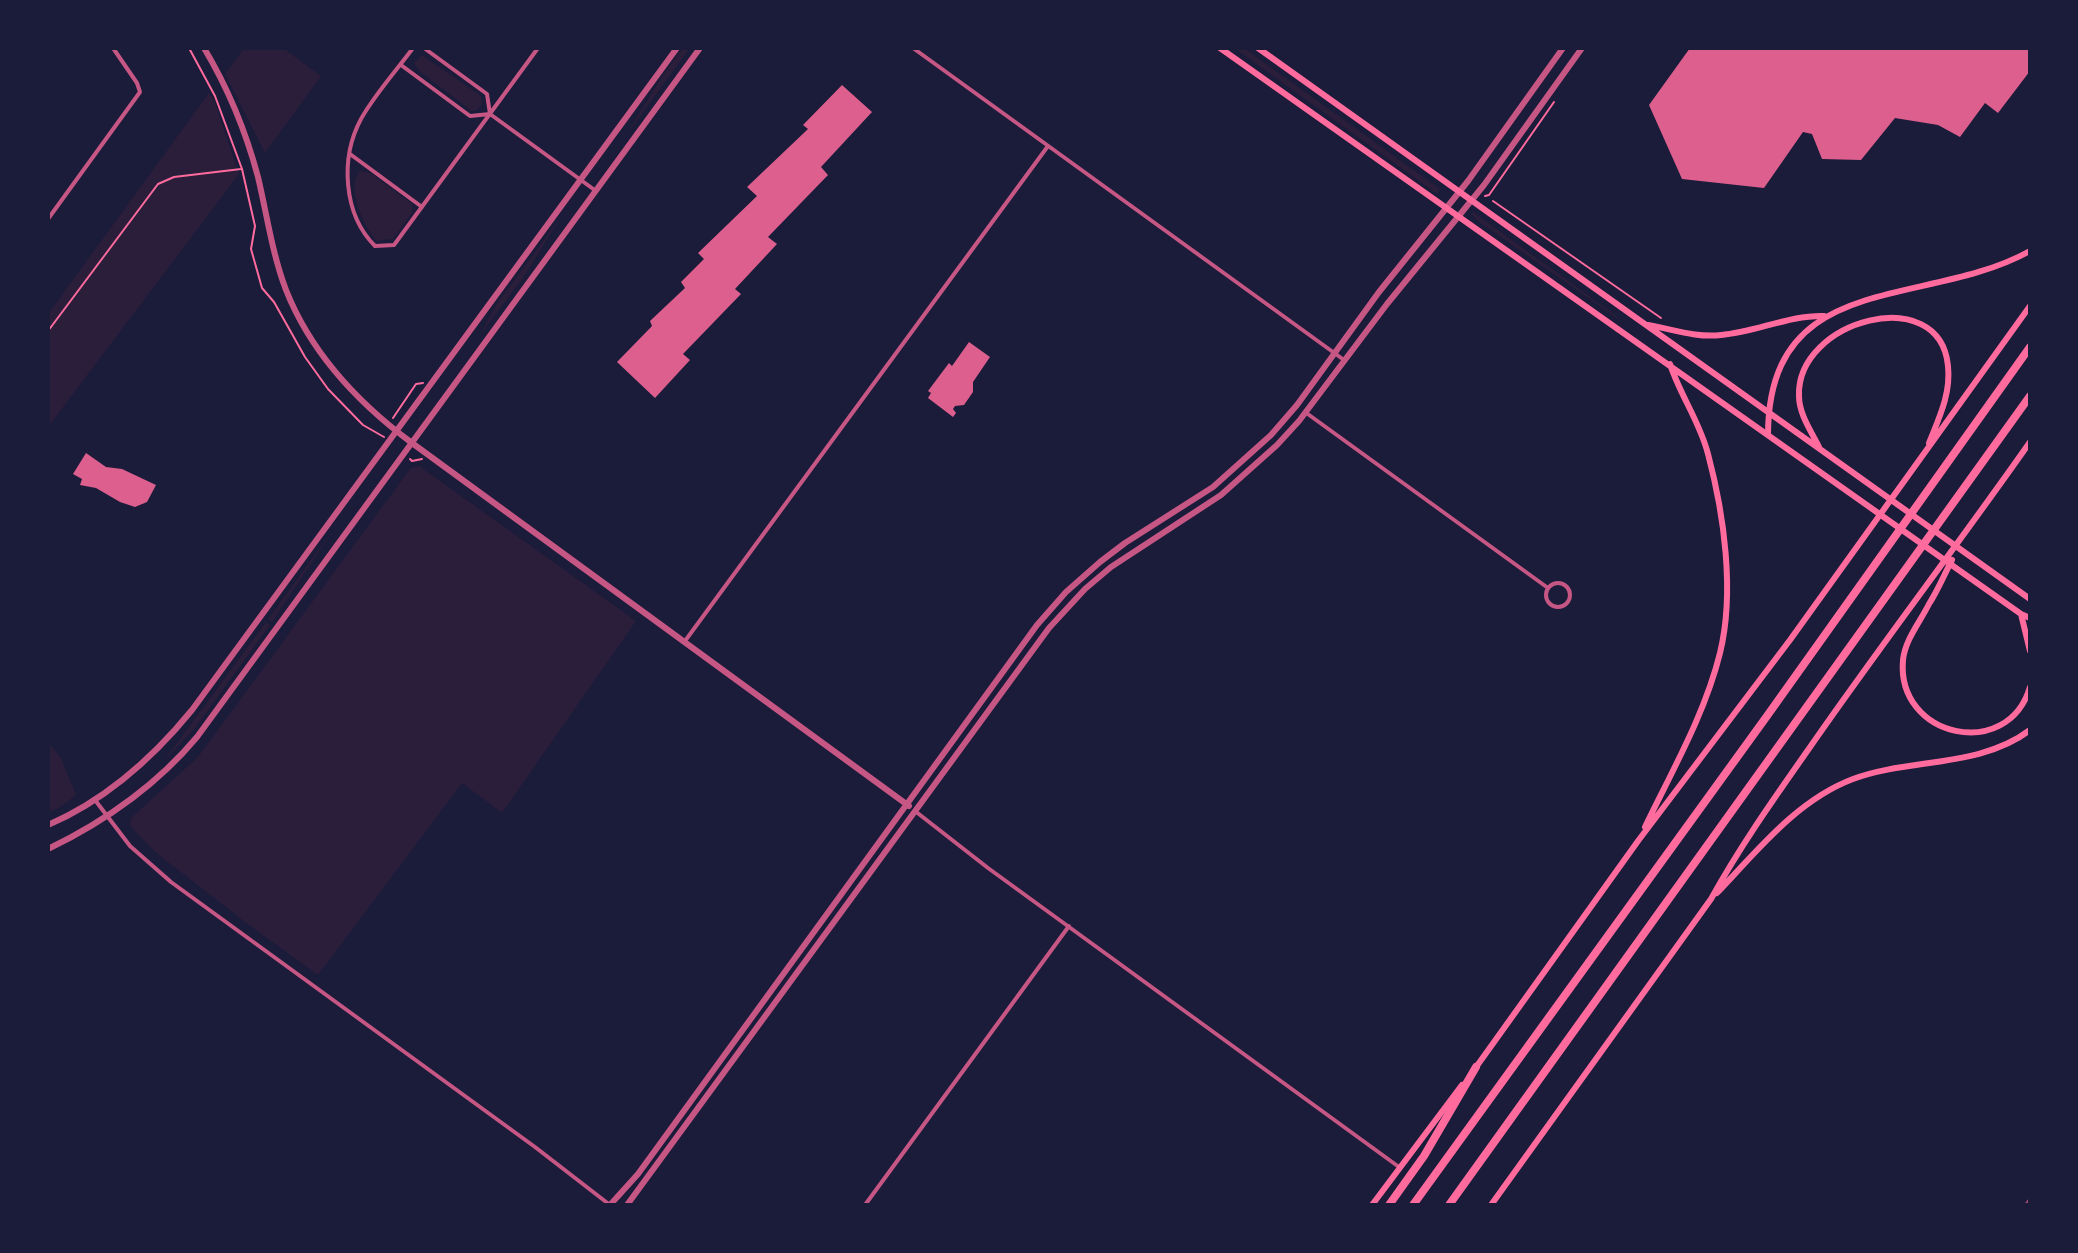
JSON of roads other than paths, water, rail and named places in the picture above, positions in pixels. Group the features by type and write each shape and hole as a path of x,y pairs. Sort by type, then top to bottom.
{"highway":[{"path":"1413,1205 2030,347"},
{"path":"1449,1205 2030,396"},
{"path":"1389,1205 1424,1156 1476,1067"}],"main road":[{"path":"1220,48 2030,618"},
{"path":"1258,48 2030,599"},
{"path":"1648,325 1693,335 1733,334 1804,316 1824,316 1867,301 1984,270 2030,251"},
{"path":"1372,1205 1476,1067 1638,841 1790,640 2030,306"},
{"path":"1768,434 1768,414 1774,385 1787,354 1803,333 1824,316"},
{"path":"1821,451 1800,406 1800,380 1806,365 1825,342 1845,329 1868,321 1892,318 1913,321 1928,329 1940,342 1947,357 1946,398 1926,450"},
{"path":"1638,841 1706,695 1720,653 1727,608 1727,570 1708,454 1670,364"},
{"path":"1491,1205 1711,899 1740,845 2030,442"},
{"path":"1961,541 1905,650 1904,681 1910,697 1921,713 1936,724 1952,731 1971,733 2007,721 2018,710 2030,687"},
{"path":"2021,614 2030,651"},
{"path":"1711,899 1793,816 1834,787 1868,774 1989,751 2014,741 2030,730"},
{"path":"2014,741 2030,741"}],"street":[{"path":"48,219 140,92 113,48"},
{"path":"204,48 225,86 247,140 276,258 295,309 337,374 367,407 396,432 907,804 988,868 1399,1167"},
{"path":"413,48 363,116 350,154 350,198 357,221 375,246 394,245 538,48"},
{"path":"424,48 487,94 490,114"},
{"path":"48,825 95,800 143,763 184,721 677,48"},
{"path":"49,848 106,818 157,779 197,737 700,48"},
{"path":"913,48 1344,360"},
{"path":"95,800 106,818 137,853 171,882 610,1205 638,1174 1022,644 1058,600 1110,554 1194,500 1242,464 1285,421 1379,292 1459,192 1563,48"},
{"path":"627,1205 1036,643 1072,602 1123,558 1209,504 1269,454 1472,201 1582,48"},
{"path":"400,65 470,116 490,114 596,191"},
{"path":"685,642 1048,146"},
{"path":"350,154 422,207"},
{"path":"1305,412 1548,588"},
{"path":"1554,584 1565,585 1570,595 1567,602 1561,606 1549,603 1546,596 1548,588 1554,584"},
{"path":"865,1205 1069,925"}],"tram line":[{"path":"2025,1205 2030,1198"}]}
